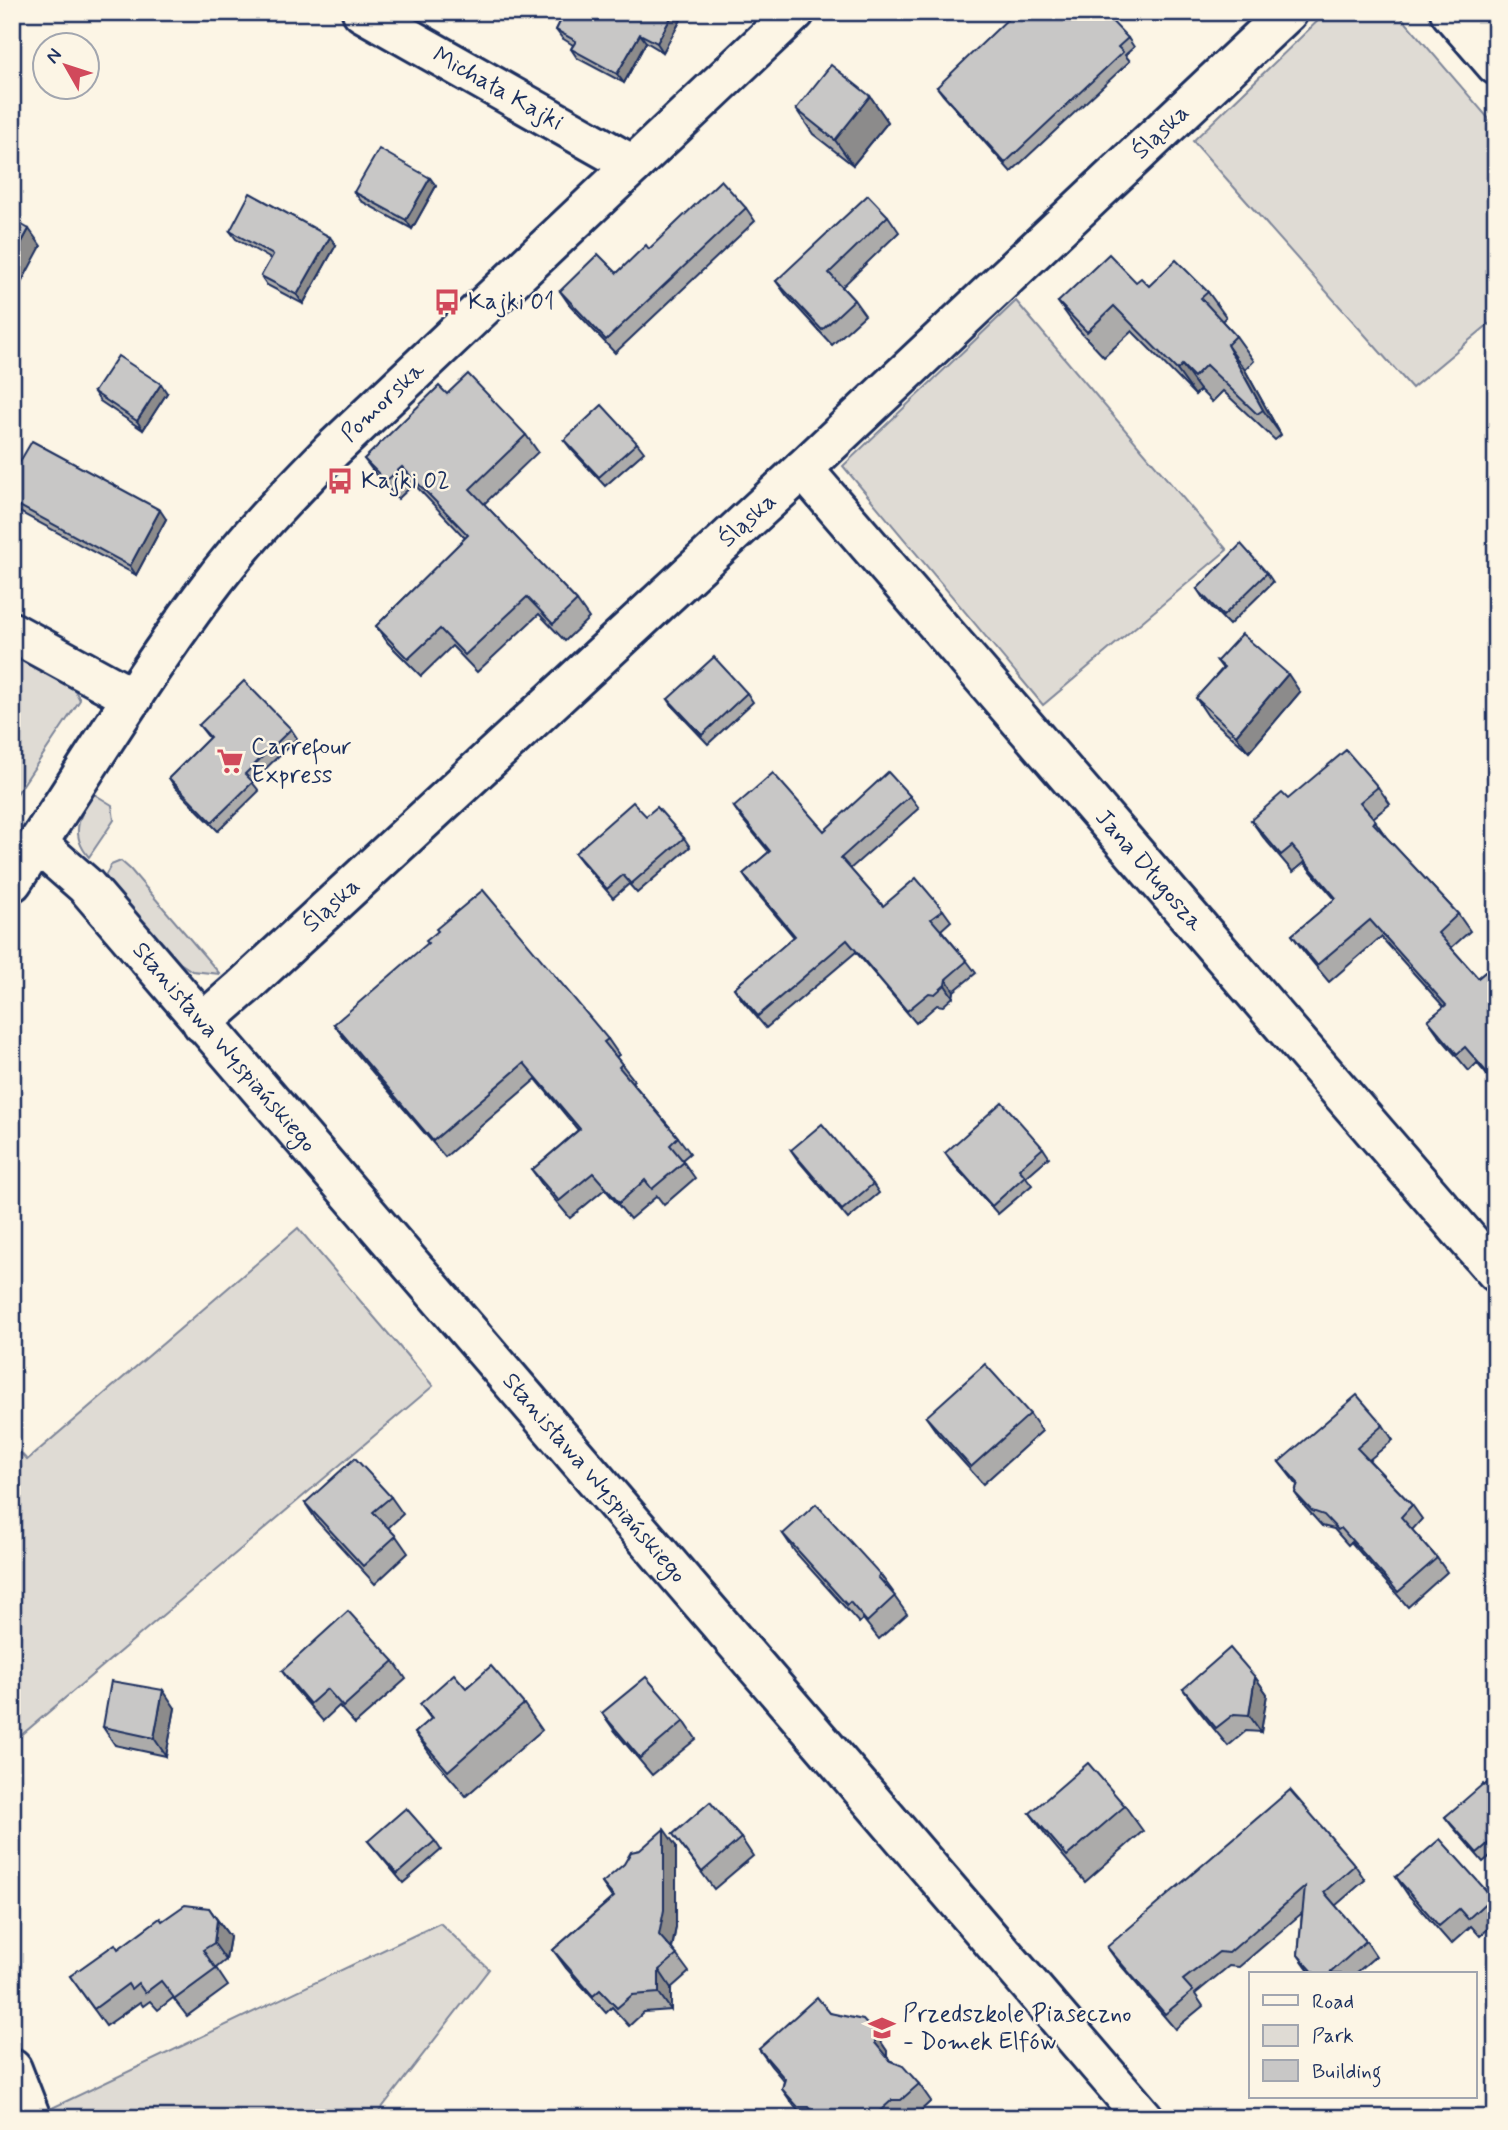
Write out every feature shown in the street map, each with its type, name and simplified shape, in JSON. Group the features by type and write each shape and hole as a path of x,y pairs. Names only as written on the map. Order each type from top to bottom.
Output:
{"street":[{"name":"Michała Kajki","path":"362,12 633,166"},
{"name":"Pomorska","path":"12,882 207,590 298,485 795,12"},
{"name":"Śląska","path":"202,1023 803,469 1288,12"},
{"path":"1450,12 1496,65"},
{"name":"Jana Długosza","path":"803,469 1496,1272"},
{"path":"12,632 133,698"},
{"name":"Stanisława Wyspiańskiego","path":"37,844 86,886 1144,2118"},
{"path":"12,2069 31,2118"}],"green space":[{"path":"1327,12 1397,12 1496,127 1496,318 1412,388 1193,141"},
{"path":"1016,301 1227,550 1043,705 843,466"},
{"path":"12,648 68,677 80,700 12,801"},
{"path":"94,794 112,805 114,820 89,857 80,841 78,826"},
{"path":"121,861 220,974 192,971 180,963 105,876 111,865"},
{"path":"298,1228 433,1386 12,1743 12,1443 27,1460"},
{"path":"440,1923 489,1969 374,2118 56,2118 52,2108"}],"building":[{"path":"565,12 674,12 657,43 640,34 617,74 571,49 576,41 556,30"},
{"path":"1015,12 1103,12 1128,38 1118,47 1123,52 1005,163 937,87"},
{"path":"831,65 870,96 835,140 796,109"},
{"path":"379,149 430,178 406,220 354,192"},
{"path":"721,180 746,208 606,340 560,291 598,254 617,273 646,245 649,249"},
{"path":"250,193 330,237 297,295 261,276 273,255 230,231"},
{"path":"868,195 888,216 829,273 854,300 822,330 776,281"},
{"path":"12,219 29,229 12,260"},
{"path":"1109,254 1136,282 1141,278 1149,286 1176,260 1208,292 1201,298 1236,336 1227,345 1263,410 1257,414 1206,365 1194,377 1182,365 1177,370 1114,306 1087,332 1058,302"},
{"path":"118,356 161,384 137,421 94,392"},
{"path":"468,374 526,435 470,489 577,601 553,624 527,597 465,655 440,629 408,659 376,626 468,535 402,467 386,481 364,459 439,386 447,394"},
{"path":"602,405 637,443 599,477 564,440"},
{"path":"32,441 160,510 130,566 12,502 12,475"},
{"path":"1241,544 1267,573 1223,616 1197,589"},
{"path":"1242,634 1288,674 1236,735 1196,698 1224,667 1217,661"},
{"path":"714,657 747,693 702,735 668,699"},
{"name":"Carrefour Express","path":"244,681 291,729 245,774 253,782 212,822 169,778 210,737 199,725"},
{"path":"1346,750 1378,787 1360,802 1376,821 1373,823 1458,914 1438,933 1478,978 1496,963 1496,1083 1465,1047 1457,1054 1428,1020 1446,1005 1370,920 1317,965 1292,935 1336,898 1292,846 1281,855 1251,820 1282,793 1288,799"},
{"path":"888,772 910,796 841,858 883,906 916,878 943,910 931,919 967,961 946,979 945,985 935,994 929,993 907,1011 847,940 758,1016 734,988 795,936 743,874 770,851 734,807 773,773 824,831"},
{"path":"633,802 646,816 657,807 684,838 631,884 623,875 607,889 575,853"},
{"path":"483,890 608,1039 604,1042 622,1064 619,1067 678,1137 670,1145 684,1162 652,1189 645,1180 619,1203 593,1173 559,1201 532,1170 580,1129 524,1063 433,1141 334,1024 428,943 426,941 438,931 436,929"},
{"path":"1002,1102 1043,1148 1019,1169 1025,1176 992,1206 945,1153"},
{"path":"822,1124 873,1184 842,1210 791,1150"},
{"path":"985,1364 1030,1414 971,1467 926,1417"},
{"path":"1357,1395 1383,1425 1357,1448 1412,1505 1401,1517 1437,1558 1398,1592 1341,1528 1338,1530 1324,1515 1312,1511 1295,1493 1298,1483 1279,1462"},
{"path":"355,1458 391,1497 373,1512 396,1536 363,1566 305,1503"},
{"path":"816,1504 880,1574 878,1577 895,1596 867,1622 850,1602 847,1605 783,1534"},
{"path":"348,1611 394,1661 343,1707 327,1689 310,1704 282,1671"},
{"path":"1230,1648 1255,1677 1249,1715 1234,1714 1216,1728 1183,1689"},
{"path":"491,1666 524,1704 448,1771 415,1733 432,1718 420,1704 454,1674 466,1688"},
{"path":"646,1677 684,1721 640,1758 602,1713"},
{"path":"111,1681 163,1690 154,1738 103,1727"},
{"path":"1088,1763 1125,1806 1067,1856 1030,1813"},
{"path":"1496,1776 1496,1837 1477,1853 1445,1817"},
{"path":"1290,1790 1355,1865 1324,1892 1366,1941 1331,1972 1313,1972 1298,1955 1305,1887 1229,1953 1219,1952 1183,1980 1193,1991 1165,2014 1107,1947"},
{"path":"710,1802 741,1838 702,1872 673,1834"},
{"path":"406,1808 435,1841 397,1874 368,1841"},
{"path":"664,1829 664,1910 659,1935 677,1955 659,1970 659,1993 632,1995 617,2008 600,1990 593,1996 553,1950 614,1897 602,1883 624,1864 631,1852 640,1850"},
{"path":"1440,1839 1492,1897 1468,1919 1459,1909 1439,1926 1396,1877"},
{"path":"185,1905 209,1908 217,1920 214,1943 203,1950 216,1969 175,1999 161,1981 145,1993 138,1983 131,1989 128,1984 94,2009 70,1976 115,1944 118,1949 160,1918 162,1921"},
{"name":"Przedszkole Piaseczno - Domek Elfów","path":"817,1997 830,2013 863,2020 875,2033 875,2043 890,2061 903,2066 919,2084 901,2100 892,2100 872,2118 818,2118 809,2107 798,2107 782,2089 785,2079 759,2049"},
{"path":"1033,2112 1038,2118 1027,2118"}],"place":[{"name":"Kajki 01","path":"447,302"},
{"name":"Kajki 02","path":"340,481"},
{"name":"Carrefour Express","path":"230,761"},
{"name":"Przedszkole Piaseczno - Domek Elfów","path":"882,2028"}]}
